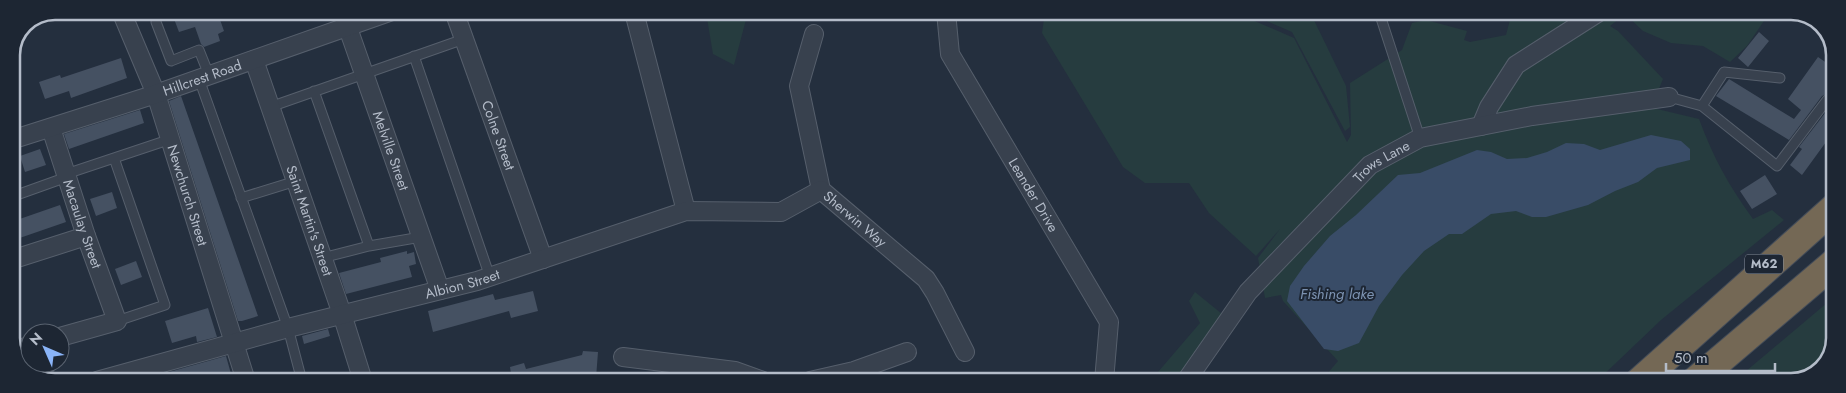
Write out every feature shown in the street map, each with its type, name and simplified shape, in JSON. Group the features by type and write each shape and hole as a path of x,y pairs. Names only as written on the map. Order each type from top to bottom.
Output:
{"highway":[{"name":"M62","path":"1695,333 1826,204"},
{"name":"M62","path":"1649,373 1826,215"},
{"path":"1705,373 1826,270"}],"street":[{"name":"Newchurch Street","path":"125,20 156,94 243,373"},
{"name":"Hillcrest Road","path":"20,137 156,94 254,60 343,20"},
{"name":"Melville Street","path":"345,20 440,290"},
{"name":"Colne Street","path":"457,20 543,259"},
{"path":"636,20 686,211"},
{"name":"Leander Drive","path":"947,20 950,54 1109,322 1105,373"},
{"path":"1481,126 1489,107 1516,65 1586,20"},
{"name":"Sherwin Way","path":"814,34 799,86 821,190 926,279 965,352"},
{"name":"Saint Martin's Street","path":"254,60 360,373"},
{"name":"Trows Lane","path":"1192,373 1248,292 1370,165 1420,138 1532,116 1668,97"},
{"name":"Macaulay Street","path":"51,128 86,236 117,320"},
{"name":"Albion Street","path":"127,373 288,328 490,277 686,211 781,212 821,190"},
{"path":"20,257 86,236"},
{"path":"70,334 117,320"},
{"path":"845,373 907,352"},
{"path":"623,357 741,373"}],"lane":[{"path":"1382,20 1420,138"},
{"path":"156,22 171,60 199,50 204,77 241,198 288,328 300,373"},
{"path":"270,106 464,39"},
{"path":"414,56 490,277"},
{"path":"1702,106 1724,72 1780,78"},
{"path":"314,91 369,246"},
{"path":"1668,97 1702,106 1777,166 1826,101"},
{"path":"20,193 171,139"},
{"path":"114,158 165,305 117,320"},
{"path":"241,198 296,181"},
{"path":"322,258 369,246 421,237"}],"green space":[{"path":"707,20 746,20 734,65 713,54"},
{"path":"1044,20 1252,20 1294,38 1347,142 1351,135 1350,83 1402,50 1412,23 1426,20 1467,31 1464,40 1470,42 1506,35 1510,20 1618,20 1610,26 1618,31 1663,79 1653,103 1653,108 1699,119 1722,171 1753,219 1772,210 1784,220 1661,320 1605,373 1328,373 1338,361 1283,301 1281,295 1265,298 1258,258 1280,229 1256,256 1209,213 1189,183 1145,183 1123,167 1042,33"},
{"path":"1264,20 1314,20 1346,86 1350,127 1345,131 1292,32"},
{"path":"1631,20 1765,20 1747,46 1730,62 1703,46 1671,43 1643,31"},
{"path":"1195,292 1227,318 1195,373 1155,373 1158,372 1200,323 1189,301"},
{"path":"1826,304 1825,345 1821,355 1814,364 1795,373 1744,373"}],"water":[{"name":"Fishing lake","path":"1651,135 1681,141 1690,149 1690,160 1657,168 1638,182 1588,205 1546,217 1532,217 1516,211 1491,214 1462,234 1449,234 1424,251 1402,275 1379,306 1359,343 1338,351 1324,349 1287,301 1290,286 1304,266 1330,236 1356,215 1398,175 1420,173 1477,150 1491,152 1507,159 1527,158 1547,152 1566,143 1584,144 1600,150"}],"building":[{"path":"174,20 220,20 224,31 218,34 220,41 204,47 201,44 195,27 179,32"},
{"path":"1759,32 1769,41 1748,67 1738,58"},
{"path":"1818,57 1826,62 1826,94 1822,96 1789,140 1716,96 1729,79 1794,119 1801,110 1788,99"},
{"path":"121,58 127,78 71,98 69,91 45,99 39,82 60,75 61,78"},
{"path":"181,96 258,316 242,321 238,321 169,101"},
{"path":"140,110 144,123 69,149 64,134"},
{"path":"1826,112 1826,142 1802,175 1790,165 1802,149 1799,147"},
{"path":"40,149 46,165 25,172 20,156"},
{"path":"1765,175 1777,194 1752,209 1740,191"},
{"path":"112,192 117,208 96,216 90,199"},
{"path":"60,205 66,222 20,238 20,219"},
{"path":"407,251 407,254 414,252 416,264 409,266 412,277 346,294 339,273 381,262 380,258"},
{"path":"136,261 142,277 121,285 115,269"},
{"path":"533,291 538,311 511,318 509,311 433,332 428,311 493,294 495,300"},
{"path":"208,308 217,337 197,342 196,336 172,343 165,321"},
{"path":"328,329 330,336 304,344 302,336"},
{"path":"583,351 598,352 596,373 511,373 510,367 524,363 526,369 582,355"},
{"path":"226,356 231,373 212,372 165,373"}]}
